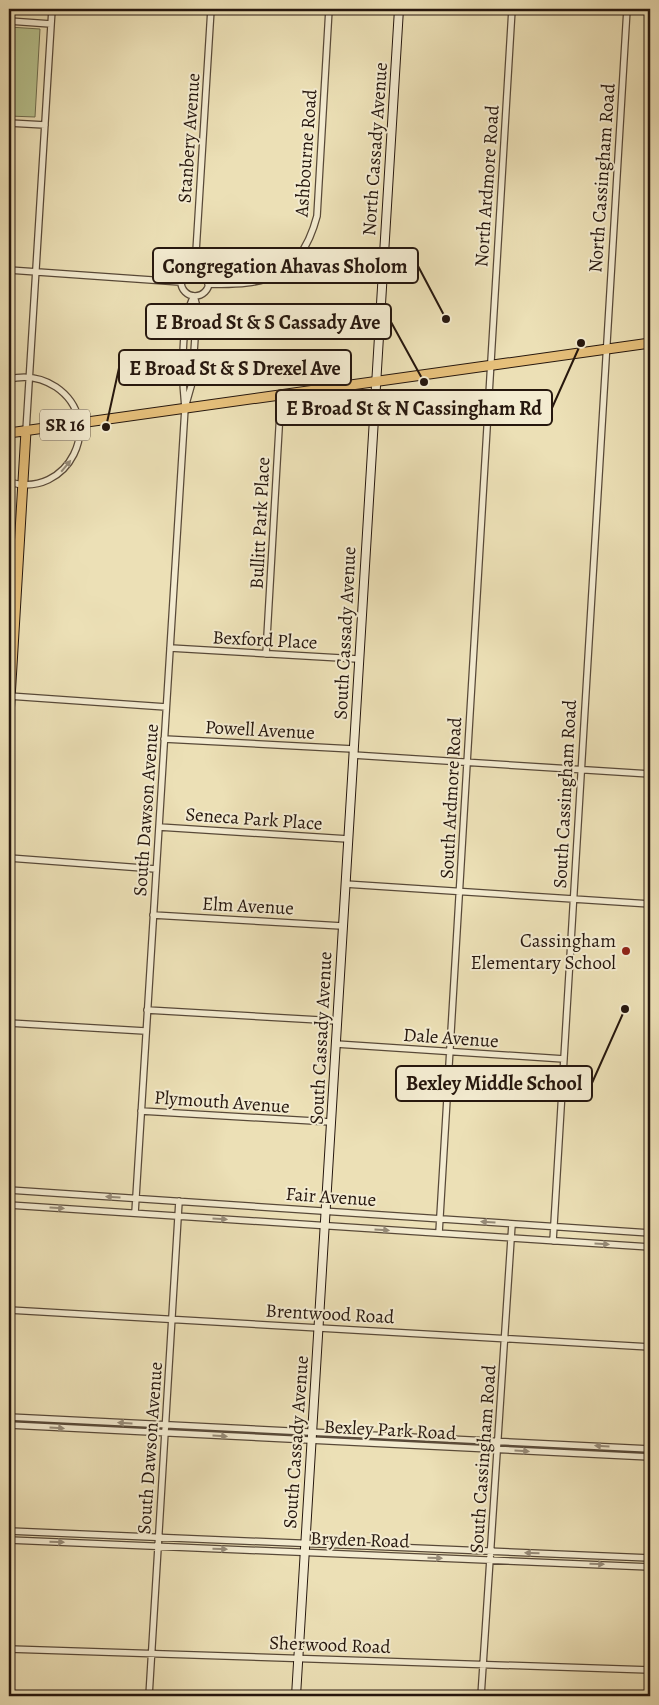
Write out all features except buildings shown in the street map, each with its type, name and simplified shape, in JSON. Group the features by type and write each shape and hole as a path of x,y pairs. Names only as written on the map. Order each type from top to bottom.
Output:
{"main road":[{"name":"SR 16","path":"26,431 650,343"},
{"path":"9,433 26,431 9,716"}],"street":[{"path":"26,431 52,9"},
{"name":"Stanbery Avenue","path":"194,268 211,9"},
{"name":"Ashbourne Road","path":"208,284 243,285 270,279 294,263 309,242 317,216 329,9"},
{"name":"North Cassady Avenue","path":"375,381 399,9"},
{"name":"North Ardmore Road","path":"490,365 512,9"},
{"name":"North Cassingham Road","path":"605,350 627,9"},
{"path":"9,21 51,24"},
{"path":"9,123 45,125"},
{"path":"194,268 207,275 208,284 204,293 194,296 183,291 180,282 183,274 194,268"},
{"path":"9,270 180,282"},
{"path":"185,408 192,383 197,307 194,296"},
{"path":"185,408 182,382 188,307 194,296"},
{"name":"South Cassingham Road","path":"553,1241 605,350"},
{"name":"South Ardmore Road","path":"439,1233 490,365"},
{"path":"9,379 29,377 49,382 62,391 73,406 79,423 78,446 74,456 61,472 44,482 23,485 9,482"},
{"name":"South Cassady Avenue","path":"296,1696 375,381"},
{"name":"Bullitt Park Place","path":"266,654 281,394"},
{"name":"South Dawson Avenue","path":"135,1213 185,408"},
{"name":"Bexford Place","path":"170,648 358,660"},
{"path":"9,696 166,707"},
{"name":"Powell Avenue","path":"164,739 650,774"},
{"name":"Seneca Park Place","path":"158,827 348,839"},
{"path":"9,858 156,869"},
{"path":"345,884 650,904"},
{"name":"Elm Avenue","path":"153,915 342,926"},
{"path":"147,1010 337,1021"},
{"path":"9,1023 146,1031"},
{"name":"Dale Avenue","path":"336,1044 564,1059"},
{"name":"Plymouth Avenue","path":"141,1111 331,1122"},
{"name":"Fair Avenue","path":"9,1190 650,1233"},
{"name":"South Dawson Avenue","path":"150,1696 179,1201"},
{"name":"Fair Avenue","path":"9,1205 650,1247"},
{"name":"South Cassingham Road","path":"481,1696 512,1224"},
{"name":"Brentwood Road","path":"9,1310 650,1347"},
{"name":"Bexley Park Road","path":"9,1417 166,1425 498,1450 650,1457"},
{"name":"Bexley Park Road","path":"9,1425 165,1433 498,1441 650,1448"},
{"name":"Bryden Road","path":"9,1531 650,1558"},
{"name":"Bryden Road","path":"9,1540 650,1566"},
{"name":"Sherwood Road","path":"9,1649 650,1670"}],"green space":[{"path":"9,27 40,29 35,117 9,116"}],"place":[{"name":"Congregation Ahavas Sholom","path":"446,319"},
{"name":"E Broad St & N Cassingham Rd","path":"581,343"},
{"name":"E Broad St & S Cassady Ave","path":"424,382"},
{"name":"E Broad St & S Drexel Ave","path":"106,427"},
{"name":"Cassingham Elementary School","path":"626,951"},
{"name":"Bexley Middle School","path":"625,1009"}]}
